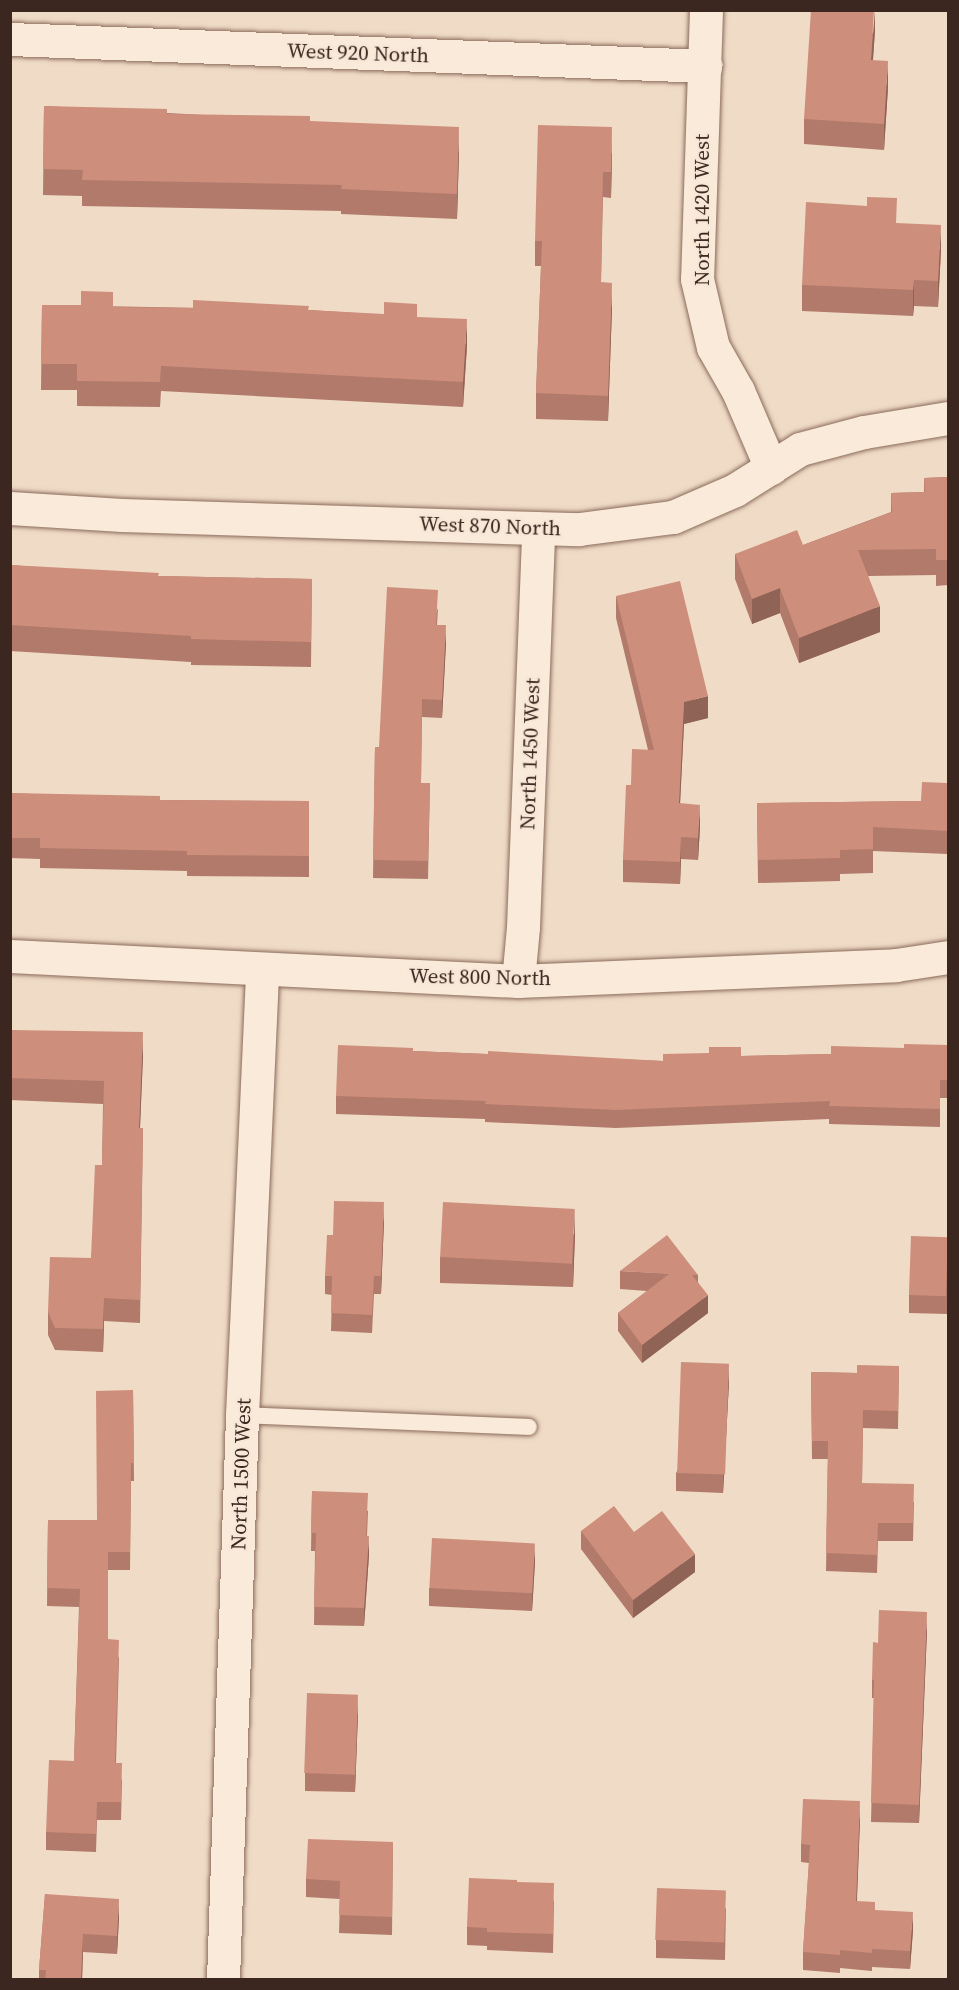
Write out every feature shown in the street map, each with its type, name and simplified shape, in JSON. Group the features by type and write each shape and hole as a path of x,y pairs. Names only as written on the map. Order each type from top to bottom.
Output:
{"street":[{"name":"North 1420 West","path":"706,10 697,279 713,347 738,391 771,468"},
{"name":"West 920 North","path":"10,39 705,66"},
{"name":"West 870 North","path":"10,508 122,514 579,529 673,517 735,490 800,449 864,432 948,418"},
{"name":"North 1450 West","path":"518,981 523,927 538,528"},
{"name":"West 800 North","path":"10,956 518,981 896,965 948,957"},
{"name":"North 1500 West","path":"223,1980 242,1414 262,969"}],"lane":[{"path":"242,1414 529,1427"}],"building":[{"path":"811,10 874,10 871,60 888,61 884,124 804,119"},
{"path":"44,106 167,109 167,114 310,116 310,121 459,127 457,194 341,189 342,185 82,180 83,170 43,169"},
{"path":"538,125 612,127 611,172 603,172 601,282 612,283 608,396 536,393 542,241 535,241"},
{"path":"867,197 897,198 896,223 941,225 938,281 914,280 913,290 802,285 806,202 867,206"},
{"path":"81,291 113,292 113,307 193,308 193,300 309,306 308,310 384,314 384,302 417,304 417,317 467,319 463,382 161,366 160,382 77,381 77,364 41,364 42,305 81,305"},
{"path":"948,477 948,560 936,560 936,549 858,550 880,606 799,638 780,588 752,599 735,554 797,530 803,545 892,512 891,493 925,492 924,478"},
{"path":"10,565 159,573 158,576 312,579 311,642 191,639 191,636 10,625"},
{"path":"680,581 708,696 684,702 679,803 700,805 698,838 681,837 680,862 623,860 626,785 631,785 632,749 654,750 616,596"},
{"path":"387,587 438,590 436,625 446,625 442,700 422,699 421,783 430,783 428,861 373,860 375,747 379,747"},
{"path":"948,758 948,831 873,827 873,849 840,850 840,858 758,860 757,803 921,801 922,782 947,783"},
{"path":"10,793 160,796 160,800 309,801 309,856 187,855 187,851 40,848 40,838 10,838"},
{"path":"10,1030 143,1032 139,1128 143,1128 140,1300 104,1298 103,1329 55,1328 48,1312 50,1257 91,1258 95,1165 102,1165 104,1081 10,1078"},
{"path":"904,1044 948,1045 948,1080 940,1080 940,1109 829,1106 830,1101 616,1110 485,1104 486,1101 336,1096 338,1045 413,1048 413,1051 488,1054 488,1051 663,1061 663,1054 709,1053 709,1047 741,1047 741,1056 831,1054 831,1046 904,1048"},
{"path":"334,1201 384,1202 381,1276 374,1276 372,1315 331,1313 332,1276 325,1276 327,1235 333,1235"},
{"path":"443,1202 575,1209 572,1264 440,1257"},
{"path":"667,1235 698,1275 692,1275 708,1295 642,1345 618,1313 669,1274 620,1271"},
{"path":"911,1236 948,1237 946,1296 909,1295"},
{"path":"681,1362 729,1364 725,1475 677,1473"},
{"path":"857,1365 899,1366 898,1411 863,1410 862,1483 914,1484 913,1523 878,1523 877,1555 826,1553 828,1441 812,1441 811,1372 857,1373"},
{"path":"133,1390 134,1463 131,1463 130,1552 108,1552 108,1639 119,1640 115,1763 122,1763 121,1802 97,1802 96,1834 46,1832 49,1760 74,1761 80,1589 47,1588 48,1520 97,1520 96,1391"},
{"path":"312,1491 368,1493 366,1536 369,1536 364,1608 314,1607 316,1533 311,1533"},
{"path":"614,1506 634,1532 662,1511 695,1554 633,1600 581,1531"},
{"path":"432,1538 535,1543 532,1593 429,1588"},
{"path":"879,1610 927,1612 919,1805 871,1803 873,1642 878,1643"},
{"path":"307,1693 358,1695 355,1775 304,1773"},
{"path":"803,1799 860,1801 856,1901 875,1902 875,1910 913,1912 910,1951 872,1949 872,1953 840,1950 840,1955 803,1952 810,1845 801,1844"},
{"path":"308,1839 393,1842 392,1917 339,1915 340,1881 306,1879"},
{"path":"469,1878 554,1883 553,1934 487,1932 487,1928 467,1927"},
{"path":"657,1888 726,1890 724,1942 655,1940"},
{"path":"45,1894 119,1899 117,1936 83,1934 81,1980 45,1980 46,1970 39,1970"}]}
